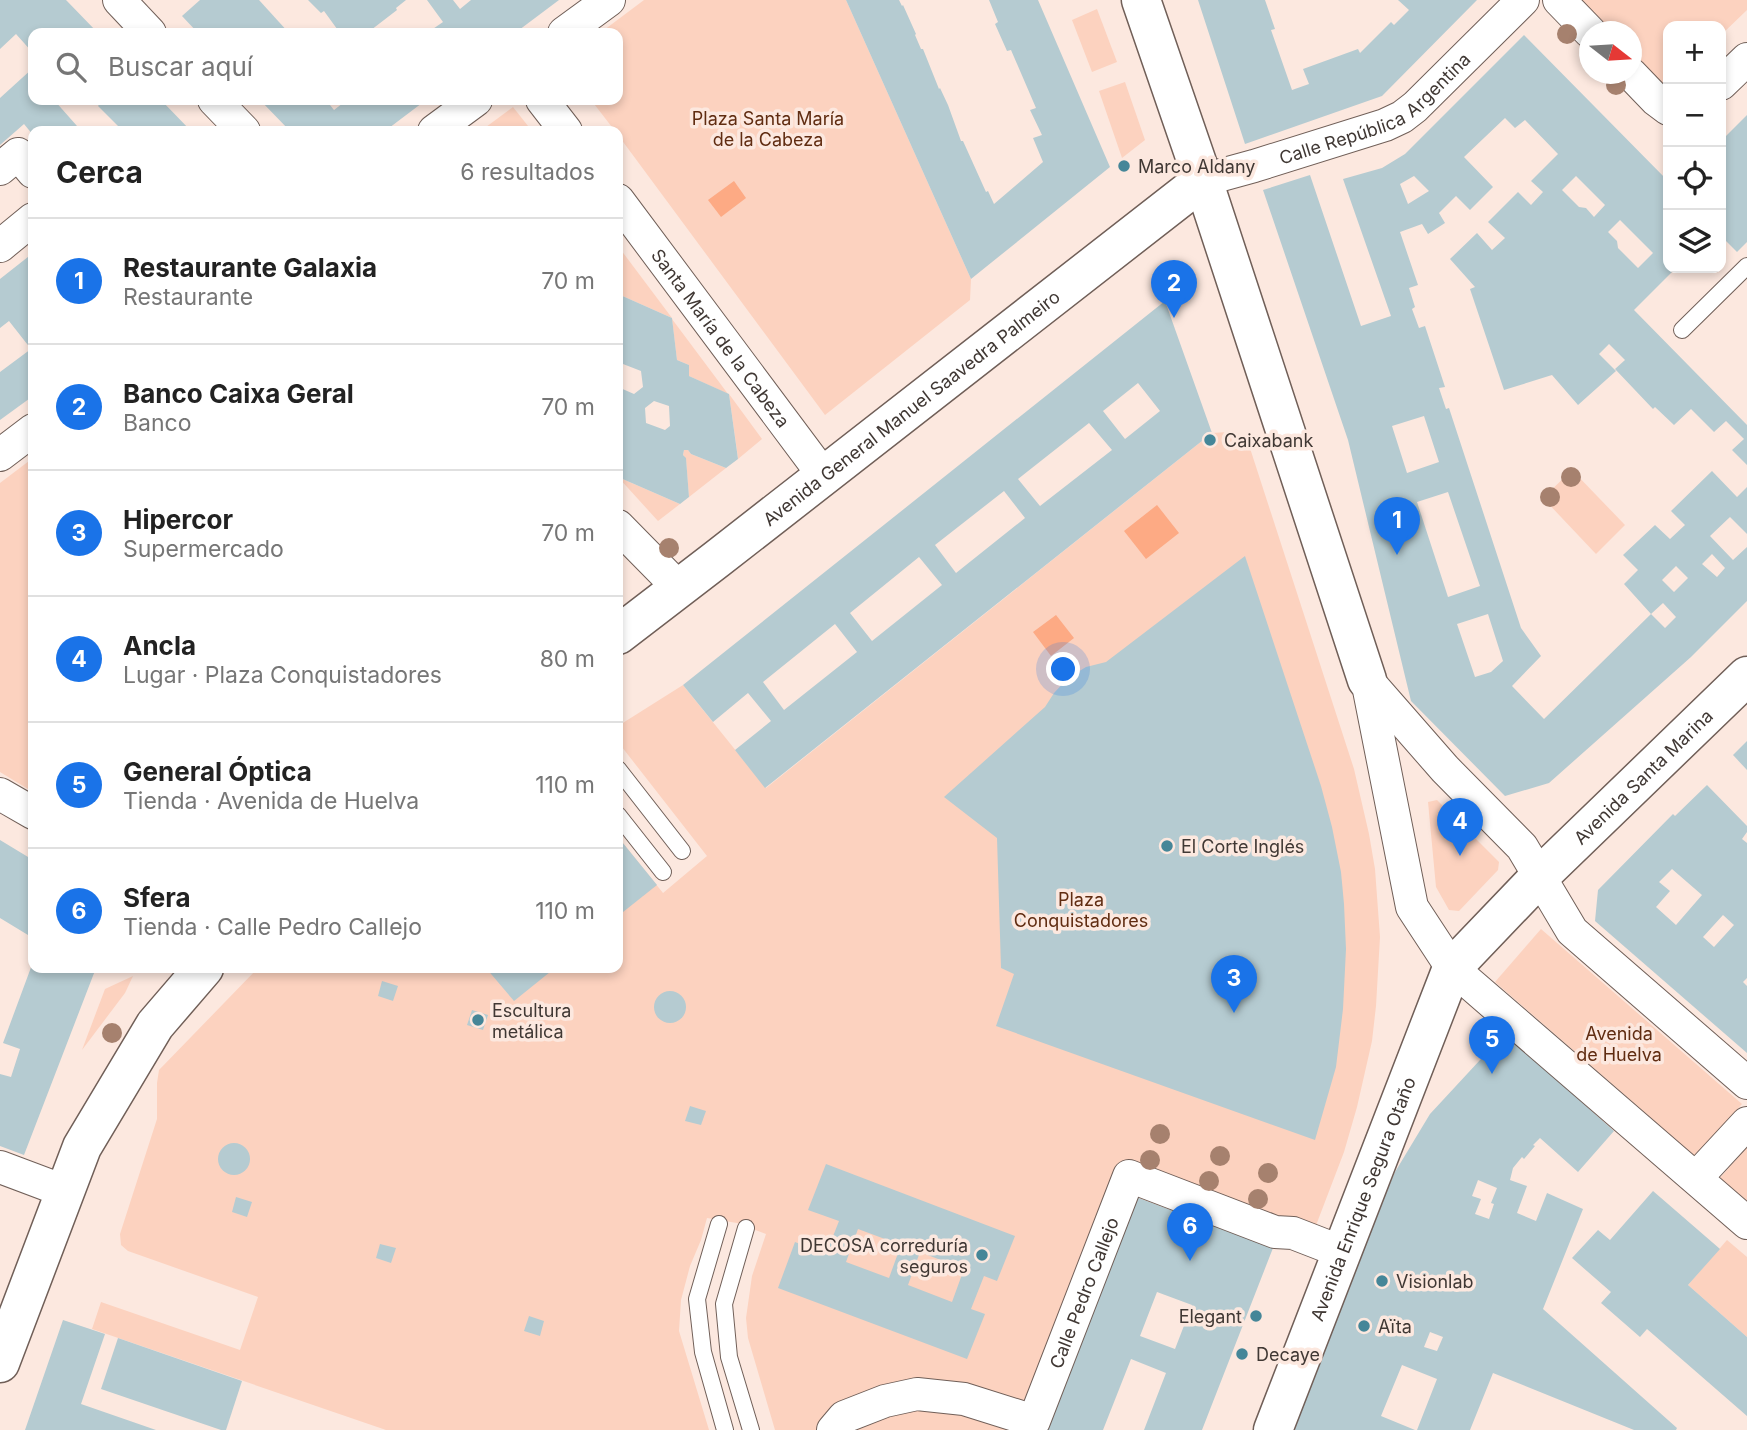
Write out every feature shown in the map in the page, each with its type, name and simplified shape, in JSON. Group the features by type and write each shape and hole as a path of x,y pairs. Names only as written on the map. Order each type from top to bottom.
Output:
{"street":[{"path":"119,0 145,28"},
{"path":"571,28 609,0"},
{"path":"1141,0 1367,680 1412,907 1452,968 1747,1223"},
{"name":"Calle República Argentina","path":"1203,180 1385,125 1402,117 1523,0"},
{"path":"1559,0 1579,21"},
{"path":"1726,79 1747,59"},
{"path":"1641,84 1663,105"},
{"path":"219,105 239,126"},
{"path":"441,126 469,105"},
{"path":"546,105 562,126"},
{"path":"0,169 18,154 28,166"},
{"name":"Avenida General Manuel Saavedra Palmeiro","path":"623,631 1203,180"},
{"name":"Santa María de la Cabeza","path":"623,207 824,475"},
{"path":"0,246 28,223"},
{"path":"0,456 28,434"},
{"path":"623,531 679,588"},
{"name":"Avenida Santa Marina","path":"1540,876 1747,676"},
{"path":"1367,680 1445,769 1522,847 1572,930 1747,1083"},
{"path":"0,794 28,810"},
{"path":"1452,968 1540,876"},
{"name":"Avenida Enrique Segura Otaño","path":"1273,1430 1452,968"},
{"path":"0,1363 82,1147 155,1025 200,973"},
{"path":"1696,1178 1747,1123"},
{"path":"0,1167 64,1191"},
{"name":"Calle Pedro Callejo","path":"833,1430 844,1417 885,1401 918,1394 964,1399 1034,1421 1129,1176 1275,1233 1293,1233 1342,1252"}],"lane":[{"path":"1682,330 1747,266"},
{"path":"623,775 682,851"},
{"path":"623,821 663,872"},
{"path":"719,1224 697,1299 703,1352 725,1430"},
{"path":"746,1228 724,1304 730,1357 751,1430"}],"green space":[{"name":"Plaza Santa María de la Cabeza","path":"644,0 846,0 971,279 970,300 825,415 623,142 623,126 611,126 595,105 623,105 623,28 607,28"},
{"path":"1579,0 1747,0 1747,10 1726,30 1726,21 1663,21 1663,84 1642,62 1642,21 1601,21"},
{"path":"1097,9 1117,62 1092,72 1072,20"},
{"path":"1125,82 1145,140 1122,158 1099,91"},
{"path":"513,107 528,126 487,126"},
{"path":"623,253 672,318 623,296"},
{"path":"672,319 728,394 689,376 689,365 677,360"},
{"path":"729,394 762,439 738,459 738,458"},
{"name":"Plaza Conquistadores","path":"1212,433 1240,434 1248,442 1354,769 1375,869 1380,937 1372,1041 1344,1152 1315,1228 1296,1244 1273,1248 1136,1197 1046,1430 775,1430 748,1338 746,1318 752,1276 766,1234 737,1223 707,1218 681,1300 679,1331 709,1430 386,1430 92,1329 101,1302 240,1350 258,1297 128,1251 121,1245 120,1234 157,1119 159,1070 253,973 623,973 623,843 663,893 707,856 623,748 623,723 683,685 766,788"},
{"path":"684,450 726,468 689,497 686,459 683,455"},
{"path":"28,462 28,789 0,772 0,483"},
{"path":"1572,470 1625,525 1596,554 1543,498"},
{"path":"623,479 680,504 658,521 623,482"},
{"path":"1437,800 1499,862 1498,870 1459,911 1449,910 1436,887 1428,802"},
{"name":"Avenida de Huelva","path":"1541,929 1742,1104 1696,1157 1495,982"},
{"path":"133,976 125,993 82,1050 105,989"},
{"path":"1747,1147 1747,1201 1720,1178"},
{"path":"1727,1240 1747,1257 1747,1337 1688,1285"}],"shaded area":[{"path":"734,181 746,198 721,217 708,200"},
{"path":"1157,505 1179,533 1146,559 1124,531"},
{"path":"1056,615 1074,638 1051,656 1033,632"}],"building":[{"path":"0,0 66,0 93,28 28,28 28,47 16,34 0,49"},
{"path":"200,0 259,0 284,28 193,28 182,16"},
{"path":"308,0 406,0 374,28 336,28 324,11 321,13"},
{"path":"427,0 453,0 460,9 471,0 559,0 522,28 434,28 443,22"},
{"path":"846,0 899,0 903,5 948,105 961,141 994,204 1043,162 1033,138 1042,135 1030,110 1036,108 1011,50 1007,51 995,24 998,22 989,0 1038,0 1110,167 971,279"},
{"path":"1198,0 1265,0 1275,29 1271,30 1292,90 1309,84 1303,69 1358,49 1360,53 1391,22 1394,25 1409,10 1398,0 1477,0 1382,96 1245,144"},
{"path":"1524,35 1663,176 1663,273 1671,273 1634,310 1747,425 1747,465 1732,450 1744,439 1726,421 1714,432 1691,409 1674,425 1655,407 1653,409 1615,369 1625,360 1609,344 1599,354 1616,371 1578,405 1552,375 1504,390 1470,289 1475,287 1450,259 1477,233 1492,250 1505,238 1488,222 1518,192 1531,205 1543,192 1531,181 1558,154 1525,120 1515,128 1505,118 1464,157 1493,187 1470,210 1456,196 1439,213 1445,223 1428,234 1422,224 1400,232 1418,285 1409,288 1415,307 1412,309 1419,328 1425,326 1445,387 1439,388 1446,409 1449,408 1521,628 1541,656 1512,686 1544,719 1651,614 1624,584 1638,570 1623,555 1655,525 1670,539 1685,525 1671,511 1712,471 1737,497 1747,487 1747,534 1730,517 1710,536 1733,560 1747,547 1747,601 1691,657 1549,783 1505,796 1411,701 1348,440 1263,190 1310,175 1361,326 1391,316 1343,179 1382,168 1405,154","holes":["1414,176 1429,191 1408,204 1400,184","1576,176 1605,205 1594,217 1562,190","1620,220 1653,253 1638,268 1618,248 1617,241 1608,232","1424,416 1439,462 1407,473 1392,426","1448,492 1480,586 1448,597 1417,502","1712,554 1725,568 1717,577 1702,564","1676,566 1688,578 1674,592 1662,580","1663,603 1676,617 1665,628 1651,614","1488,614 1503,661 1491,672 1475,677 1457,624"]},
{"path":"28,73 28,105 58,105 77,126 28,126 28,129 24,124 0,145 0,98"},
{"path":"166,105 186,126 118,126 98,106"},
{"path":"265,105 330,105 334,110 340,105 419,105 392,126 285,126"},
{"path":"1747,115 1747,242 1737,252 1726,241 1726,136"},
{"path":"28,257 28,345 9,321 0,328 0,279"},
{"path":"623,296 672,318 677,360 689,365 689,376 729,394 738,459 726,468 684,450 689,497 680,504 623,479 623,389 634,394 643,387 641,371 623,364","holes":["654,401 669,406 670,426 665,430 646,423 645,408"]},
{"path":"1165,301 1212,433 765,788 735,750 771,721 748,693 713,722 683,685","holes":["1138,383 1160,411 1125,439 1103,411","1089,423 1112,450 1040,506 1018,479","1004,491 1025,518 956,573 935,545","919,557 942,585 872,641 850,613","835,624 857,652 784,710 763,682"]},
{"path":"28,351 28,400 0,420 0,372"},
{"name":"El Corte Inglés","path":"1245,556 1321,786 1341,872 1346,949 1343,1009 1336,1067 1315,1140 996,1026 1014,974 1001,968 997,838 944,797 1045,707 1068,678 1086,667 1106,662"},
{"path":"1747,741 1747,770 1733,755"},
{"path":"1707,785 1747,826 1747,832 1742,839 1747,843 1747,978 1743,982 1747,986 1747,1053 1595,921 1598,890 1673,814 1675,816","holes":["1672,869 1702,895 1676,925 1656,907 1670,891 1659,882","1723,915 1734,925 1714,947 1703,937"]},
{"path":"0,840 28,857 28,935 0,918"},
{"path":"623,843 657,885 623,912"},
{"path":"29,973 94,973 24,1155 0,1146 0,1074 11,1077 20,1049 3,1043"},
{"path":"490,973 549,973 514,1001"},
{"path":"382,981 398,986 393,1001 378,996"},
{"path":"670,991 682,995 686,1007 682,1019 670,1023 658,1019 654,1007 658,995"},
{"name":"Escultura metálica","path":"472,1010 488,1015 483,1030 467,1025"},
{"path":"1505,1033 1614,1131 1578,1172 1540,1138 1524,1159 1522,1157 1513,1168 1510,1180 1527,1186 1517,1213 1536,1221 1547,1193 1583,1209 1543,1309 1677,1428 1676,1430 1634,1430 1493,1373 1470,1430 1417,1430 1437,1379 1402,1365 1381,1416 1415,1430 1286,1430 1334,1310 1395,1172 1430,1114","holes":["1478,1180 1497,1188 1489,1219 1475,1214 1481,1199 1472,1196","1430,1332 1443,1337 1437,1351 1424,1347"]},
{"path":"690,1106 706,1111 701,1125 685,1121"},
{"path":"234,1143 245,1148 250,1159 245,1170 234,1175 223,1170 218,1159 223,1148"},
{"path":"826,1164 1015,1236 997,1281 984,1276 971,1309 985,1314 967,1359 778,1288 795,1242 826,1254 839,1221 808,1210","holes":["858,1229 901,1245 889,1278 846,1262","920,1252 964,1269 952,1302 908,1285"]},
{"path":"1653,1191 1720,1249 1688,1285 1747,1337 1747,1416 1647,1329 1640,1337 1601,1303 1611,1292 1572,1258 1598,1230 1610,1240"},
{"path":"236,1197 252,1202 247,1217 232,1212"},
{"path":"1136,1197 1273,1248 1202,1430 1144,1430 1166,1373 1131,1359 1103,1430 1046,1430","holes":["1157,1292 1192,1305 1175,1349 1140,1336"]},
{"path":"380,1244 396,1248 391,1263 376,1258"},
{"path":"529,1316 544,1321 540,1336 524,1331"},
{"path":"63,1320 105,1334 81,1404 156,1430 25,1430"},
{"path":"118,1338 242,1381 226,1430 101,1389"}],"place":[{"name":"Marco Aldany","path":"1124,166"},
{"name":"Banco Caixa Geral","path":"1174,318"},
{"name":"Caixabank","path":"1210,440"},
{"name":"Restaurante Galaxia","path":"1397,555"},
{"name":"El Corte Inglés","path":"1167,846"},
{"name":"Ancla","path":"1460,856"},
{"name":"Hipercor","path":"1234,1013"},
{"name":"Escultura metálica","path":"478,1020"},
{"name":"General Óptica","path":"1492,1074"},
{"name":"DECOSA correduría seguros","path":"982,1255"},
{"name":"Sfera","path":"1190,1261"},
{"name":"Visionlab","path":"1382,1281"},
{"name":"Elegant","path":"1256,1316"},
{"name":"Aïta","path":"1364,1326"},
{"name":"Decaye","path":"1242,1354"}]}
